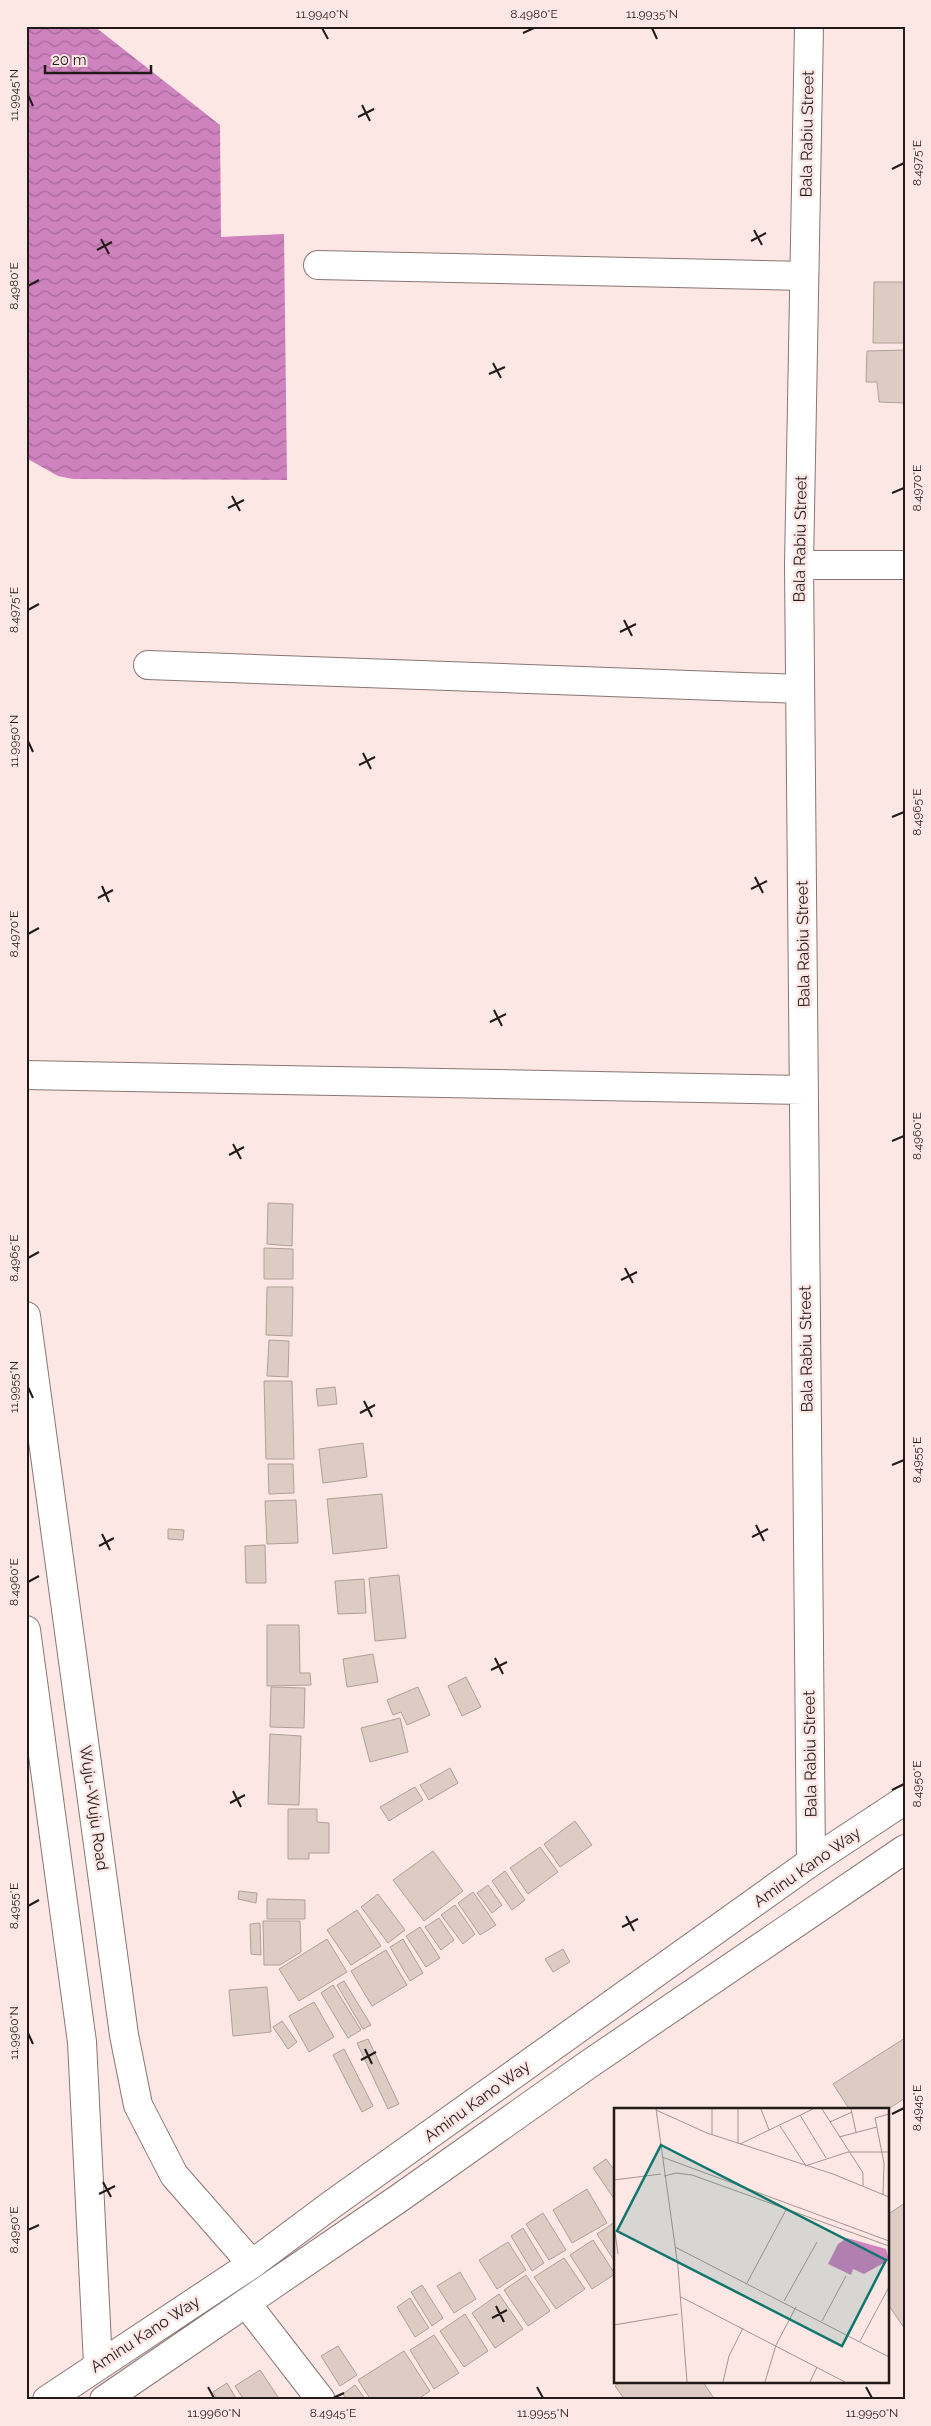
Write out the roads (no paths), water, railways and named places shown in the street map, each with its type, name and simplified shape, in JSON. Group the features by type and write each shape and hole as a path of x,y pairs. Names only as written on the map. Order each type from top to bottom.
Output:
{"street":[{"name":"Bala Rabiu Street","path":"809,26 799,565 811,1862"},
{"path":"318,265 804,276"},
{"path":"799,565 905,565"},
{"path":"148,665 800,689"},
{"path":"26,1075 804,1090"},
{"name":"Wuju-Wuju Road","path":"26,1316 124,2035 138,2105 174,2175 252,2264"},
{"path":"26,1630 82,2042 98,2364"},
{"name":"Aminu Kano Way","path":"47,2400 98,2364 252,2264 331,2205 811,1862 905,1800"},
{"name":"Aminu Kano Way","path":"104,2400 905,1848"},
{"path":"246,2303 321,2400"}],"water":[{"path":"26,26 94,26 220,125 221,237 284,234 287,480 73,479 58,476 26,458"}]}
